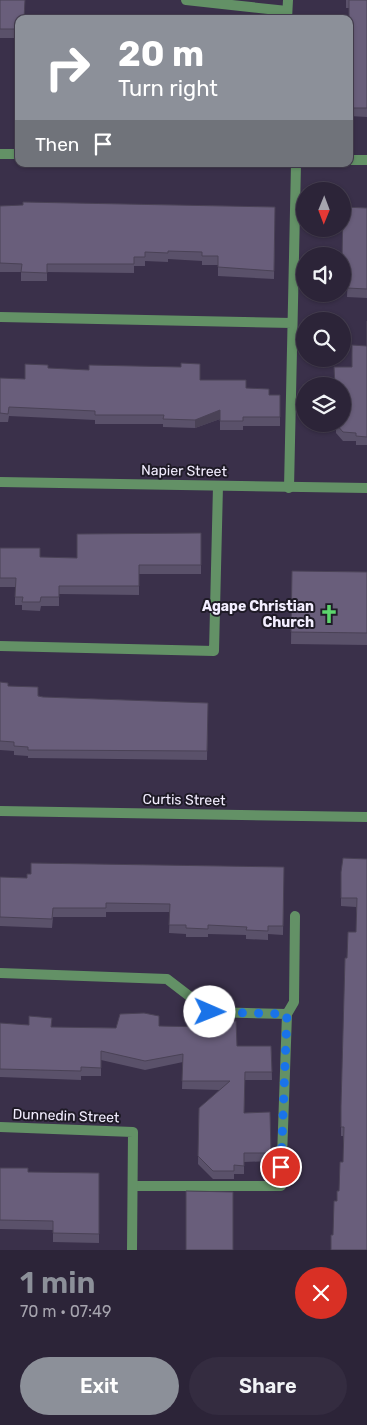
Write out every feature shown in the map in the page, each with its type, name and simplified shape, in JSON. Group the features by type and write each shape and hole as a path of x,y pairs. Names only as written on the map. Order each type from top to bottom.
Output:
{"street":[{"path":"186,0 287,15 288,0"},
{"path":"0,154 15,154"},
{"path":"353,160 367,160"},
{"path":"289,488 296,167"},
{"path":"0,317 292,323"},
{"name":"Napier Street","path":"0,482 367,488"},
{"path":"0,646 214,651 218,486"},
{"name":"Curtis Street","path":"0,811 367,817"},
{"path":"133,1186 280,1186 287,1014 294,1002 295,916"},
{"path":"0,973 167,979 210,1012 287,1014"},
{"name":"Dunnedin Street","path":"0,1127 133,1132 132,1250"}],"building":[{"path":"0,0 25,0 24,15 15,15 15,29 0,29"},
{"path":"349,0 367,0 367,108 353,108 353,15 349,15"},
{"path":"23,202 275,207 274,271 218,267 218,256 202,256 202,252 168,251 168,253 145,252 145,257 134,257 134,264 47,264 47,273 21,272 22,264 0,263 0,206 23,205"},
{"path":"351,207 367,208 367,289 351,288 351,247 342,247 342,238 351,238"},
{"path":"352,345 367,346 367,437 356,436 356,433 343,432 351,432 351,377 335,377 334,367 352,367"},
{"path":"181,363 200,364 200,380 246,380 246,388 269,389 269,395 280,395 280,417 243,417 243,421 220,421 220,410 195,420 163,419 164,415 95,415 95,411 9,407 8,414 0,413 0,378 25,379 25,364 48,365 48,368 89,370 89,365 181,367"},
{"path":"201,533 201,565 139,565 139,586 59,586 59,597 41,597 40,602 22,602 23,597 15,597 16,578 0,578 0,548 40,548 40,557 77,558 77,534"},
{"name":"Agape Christian Church","path":"292,571 367,572 367,633 291,632"},
{"path":"0,682 8,683 8,686 38,687 38,696 43,697 208,703 207,751 28,750 28,747 14,746 14,742 0,741"},
{"path":"343,858 367,859 367,1250 331,1250 334,1201 337,1201 337,1191 339,1191 340,1162 343,1162 344,1127 341,1127 341,1106 345,958 347,958 348,932 356,932 357,898 341,898"},
{"path":"31,863 284,867 283,926 268,926 268,931 246,930 247,927 208,925 208,929 186,928 186,925 169,925 170,904 106,903 106,908 53,908 52,919 0,917 0,877 27,878 27,874 31,874"},
{"path":"144,1013 159,1016 159,1026 207,1027 207,1021 236,1021 237,1046 271,1046 272,1072 245,1072 244,1113 270,1112 271,1153 244,1153 244,1166 234,1165 234,1171 213,1171 198,1156 199,1108 230,1081 182,1081 183,1054 145,1061 101,1051 101,1068 81,1067 81,1071 0,1069 0,1023 29,1025 29,1016 52,1018 51,1027 116,1028 120,1014"},
{"path":"0,1168 28,1168 28,1172 99,1173 99,1234 53,1233 53,1221 0,1220"},
{"path":"186,1191 233,1192 233,1250 186,1250"}],"place":[{"name":"Agape Christian Church","path":"329,614"}],"route":[{"path":"210,1012 287,1014 281,1167"}]}
